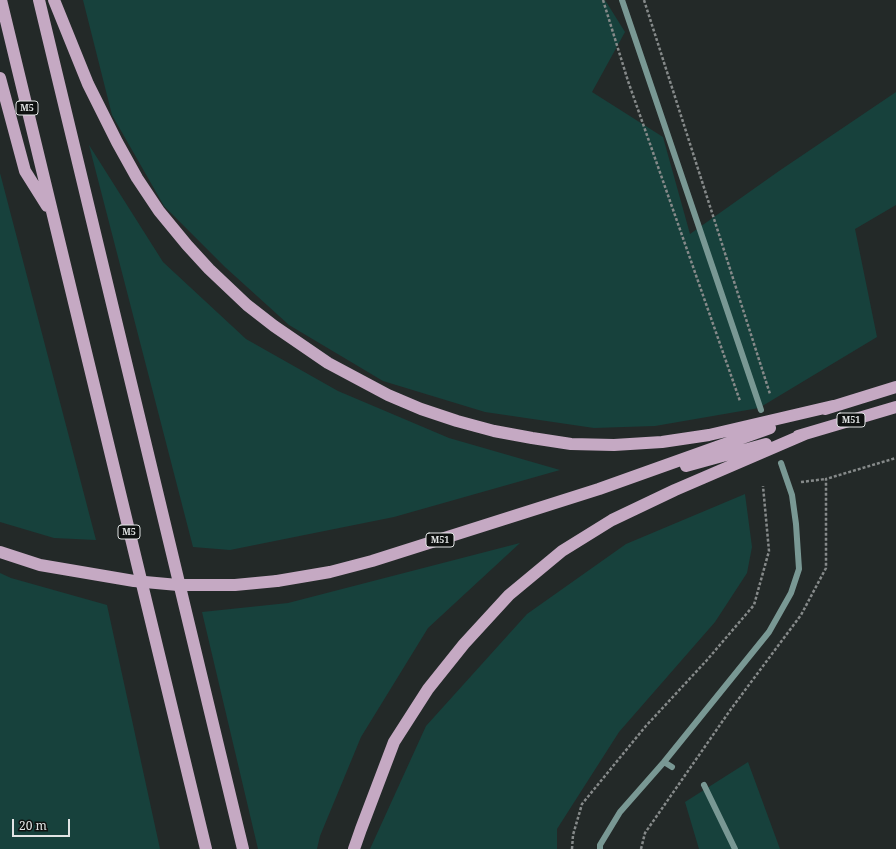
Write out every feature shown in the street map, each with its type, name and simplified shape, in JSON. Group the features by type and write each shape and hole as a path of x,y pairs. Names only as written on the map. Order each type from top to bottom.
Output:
{"highway":[{"name":"M5","path":"1,0 206,849"},
{"path":"39,0 244,849"},
{"path":"54,0 88,84 137,178 159,211 187,245 209,269 247,305 274,326 328,363 388,395 421,409 494,431 571,444 614,445 662,442 709,435 833,406"},
{"path":"0,78 25,172 53,216"},
{"name":"M51","path":"0,552 40,565 134,581 178,585 236,585 277,581 330,572 372,562 599,489 833,406 896,387"},
{"name":"M51","path":"599,489 805,434 896,407"},
{"path":"354,849 360,829 394,742 428,689 464,644 509,595 562,551 612,520 675,490 805,434"}],"path":[{"path":"603,0 628,81 740,401"},
{"path":"644,0 770,394"},
{"path":"801,482 826,478 896,458"},
{"path":"641,849 645,833 731,709 801,615 826,568 826,478"},
{"path":"572,849 573,834 582,804 645,727 754,605 769,551 763,486"}],"green space":[{"path":"83,0 605,0 625,32 592,92 663,137 690,234 779,171 896,92 896,205 855,229 877,337 759,408 655,426 594,428 485,412 383,381 289,325 225,267 164,206 112,115"},
{"path":"89,145 163,262 246,339 338,391 449,438 560,470 394,517 230,550 193,547"},
{"path":"0,173 96,540 54,538 0,522"},
{"path":"745,494 752,547 747,573 715,622 619,732 557,829 557,849 370,849 426,726 527,614 626,544"},
{"path":"520,543 428,628 361,737 320,836 317,849 258,849 202,612 288,603"},
{"path":"0,573 11,578 107,605 160,849 0,849"},
{"path":"748,762 780,849 699,849 685,802"}],"waterway":[{"path":"622,0 761,410"},
{"path":"600,849 600,845 620,812 664,762 769,632 791,593 799,569 796,524 792,495 781,463"},
{"path":"664,762 672,767"},
{"path":"704,785 735,849"}]}
